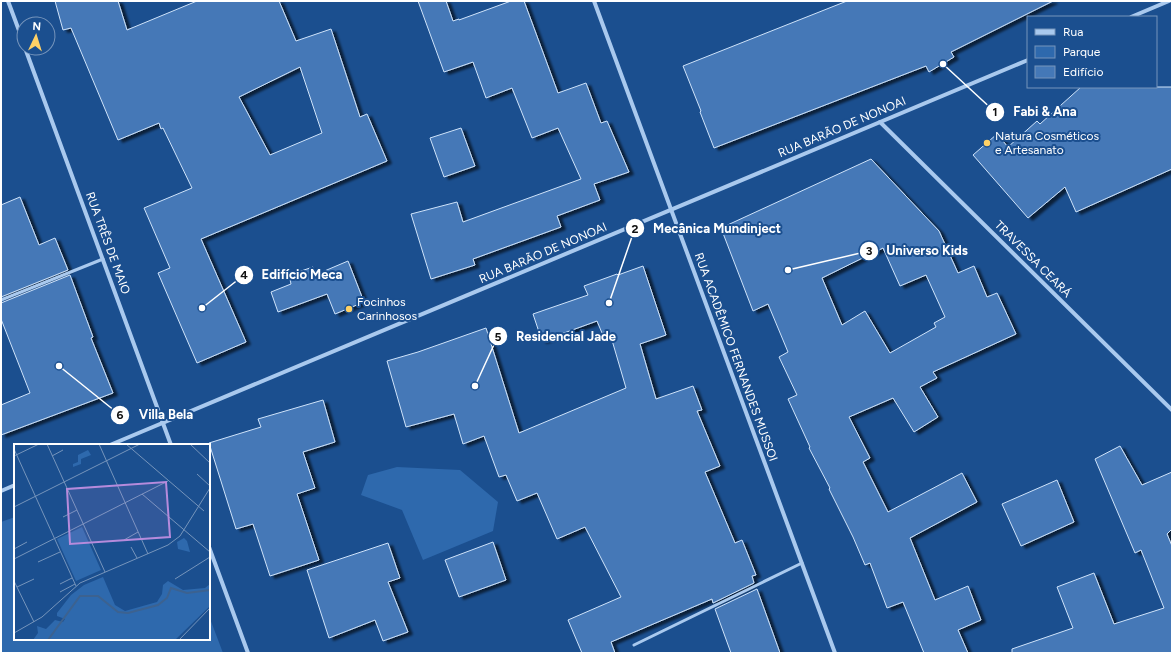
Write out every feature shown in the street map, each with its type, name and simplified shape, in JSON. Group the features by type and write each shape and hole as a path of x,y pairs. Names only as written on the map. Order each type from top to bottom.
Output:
{"street":[{"path":"8,1 16,22"},
{"name":"RUA ACADÊMICO FERNANDES MUSSOI","path":"594,1 835,653"},
{"path":"1133,16 1169,1"},
{"name":"RUA TRÊS DE MAIO","path":"28,56 172,444"},
{"name":"RUA BARÃO DE NONOAI","path":"112,444 1027,60"},
{"name":"TRAVESSA CEARÁ","path":"880,122 1172,410"},
{"path":"1,491 14,485"},
{"path":"210,550 248,653"}],"lane":[{"path":"1,300 103,259"},
{"path":"634,645 802,563"}],"green space":[{"path":"397,467 460,470 498,502 493,531 423,560 402,510 361,495 368,475"},
{"path":"14,517 14,640 210,640 210,619 223,653 1,653 1,522"}],"building":[{"path":"55,1 118,1 127,30 197,1 279,1 296,41 331,29 360,117 367,114 387,161 201,239 246,342 197,363 158,273 170,268 144,208 192,188 163,128 161,129 159,123 118,140 71,28 63,30","holes":["300,67 322,133 270,155 239,97"]},
{"path":"418,1 446,1 453,21 511,1 524,1 558,93 586,83 601,123 607,121 629,172 594,184 600,200 557,216 561,227 473,259 475,265 431,279 411,214 457,202 463,222 581,179 558,128 532,138 512,88 486,98 473,62 444,72"},
{"path":"847,1 1053,1 951,52 954,57 929,72 926,66 714,148 683,66"},
{"path":"1172,87 1172,169 1076,212 1065,187 1028,218 973,155 997,134 1008,147 1037,121 1040,124 1080,88"},
{"path":"461,128 475,166 444,177 430,138"},
{"path":"871,159 939,231 958,273 974,266 987,297 997,293 1016,334 933,372 937,378 920,387 938,417 914,432 893,398 849,417 870,458 863,462 888,512 962,473 977,502 910,538 935,600 968,586 981,620 958,630 968,653 924,653 903,602 887,608 870,563 865,565 829,489 830,488 809,448 810,447 788,399 797,395 779,357 788,352 768,304 753,311 721,228","holes":["883,248 900,286 926,275 945,317 934,323 936,327 890,353 865,311 842,325 822,278"]},
{"path":"20,197 39,245 55,238 68,270 1,297 1,205"},
{"path":"348,261 364,302 335,314 327,294 278,312 271,292 291,284 289,275 313,267 315,275"},
{"path":"643,266 666,335 640,344 656,399 693,386 702,410 697,411 720,466 705,472 735,543 742,540 756,575 752,576 754,583 713,603 712,599 611,642 615,653 582,653 568,620 621,597 585,527 557,539 537,493 517,501 506,475 499,477 484,436 463,444 454,414 406,427 387,361 418,352 486,328 519,433 626,388 609,330 602,333 597,321 542,341 533,314 588,295 584,286"},
{"path":"70,275 93,337 91,338 113,393 1,435 1,405 30,393 1,319 1,303"},
{"path":"323,400 335,442 303,452 315,488 297,494 319,560 270,576 253,524 236,529 209,443 261,427 258,419"},
{"path":"1120,446 1142,485 1172,472 1172,529 1167,534 1172,546 1172,653 1012,653 1012,649 1073,628 1057,587 1094,573 1114,624 1164,608 1141,550 1135,553 1095,459"},
{"path":"1057,480 1074,522 1021,546 1002,504"},
{"path":"493,542 506,580 459,597 445,560"},
{"path":"388,543 400,578 388,582 408,632 383,641 375,620 329,638 307,570"},
{"path":"757,589 780,653 731,653 715,609"}],"place":[{"name":"Fabi & Ana","path":"943,64"},
{"name":"Natura Cosméticos e Artesanato","path":"987,143"},
{"name":"Universo Kids","path":"788,270"},
{"name":"Mecânica Mundinject","path":"609,303"},
{"name":"Edifício Meca","path":"202,308"},
{"name":"Focinhos Carinhosos","path":"349,309"},
{"name":"Villa Bela","path":"59,366"},
{"name":"Residencial Jade","path":"475,386"}]}
